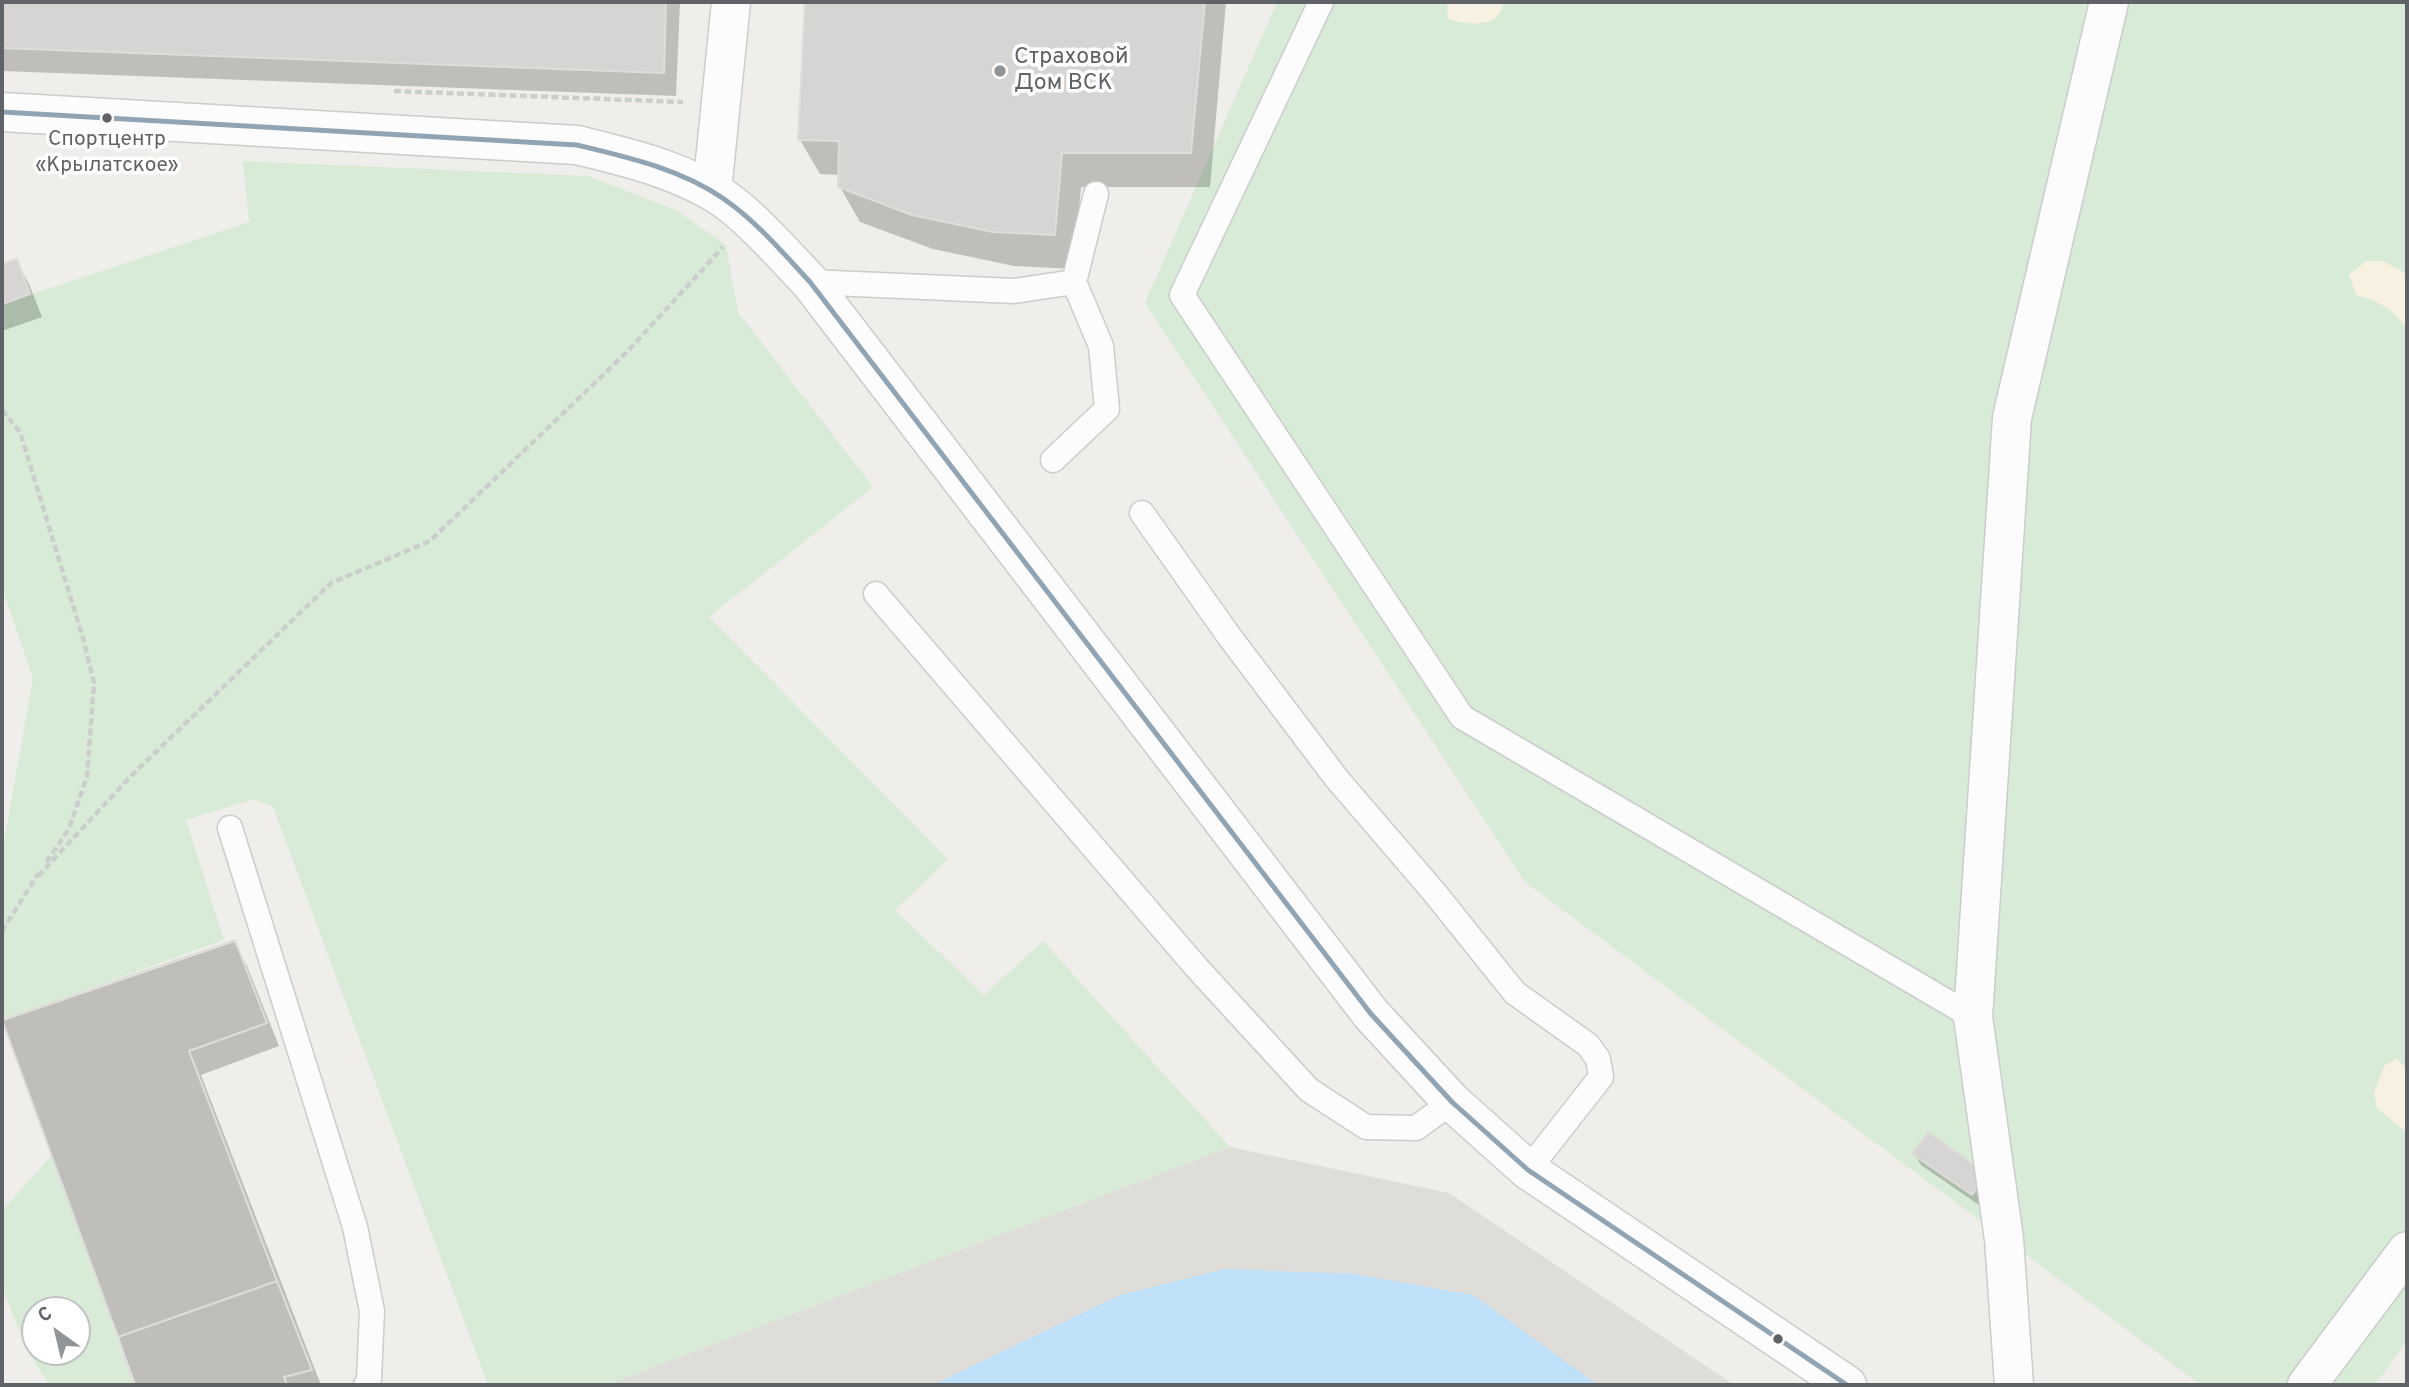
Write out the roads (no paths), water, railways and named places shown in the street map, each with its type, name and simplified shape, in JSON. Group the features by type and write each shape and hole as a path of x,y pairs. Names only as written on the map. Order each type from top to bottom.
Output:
{"street":[{"path":"712,191 731,2"},
{"path":"2014,1385 2004,1239 1973,1017 2012,418 2109,2"},
{"path":"2,112 576,145 652,163 712,191 750,222 810,282 1371,1014 1452,1102 1528,1170 1847,1385"},
{"path":"2307,1385 2407,1251"}],"lane":[{"path":"1321,2 1182,295 1462,717 1973,1017"},
{"path":"1053,460 1107,409 1101,346 1074,282 1096,194"},
{"path":"810,282 1014,291 1074,282"},
{"path":"1142,513 1229,636 1337,779 1434,892 1515,993 1588,1045 1598,1059 1601,1077 1528,1170"},
{"path":"876,594 1197,968 1309,1090 1366,1127 1416,1128 1452,1102"},
{"path":"230,828 355,1227 372,1311 369,1379 366,1385"}],"water":[{"path":"1225,1269 1355,1274 1473,1295 1598,1385 933,1385 1120,1295"}],"place":[{"name":"Страховой Дом ВСК","path":"1000,71"},
{"name":"Спортцентр «Крылатское»","path":"107,118"}]}
